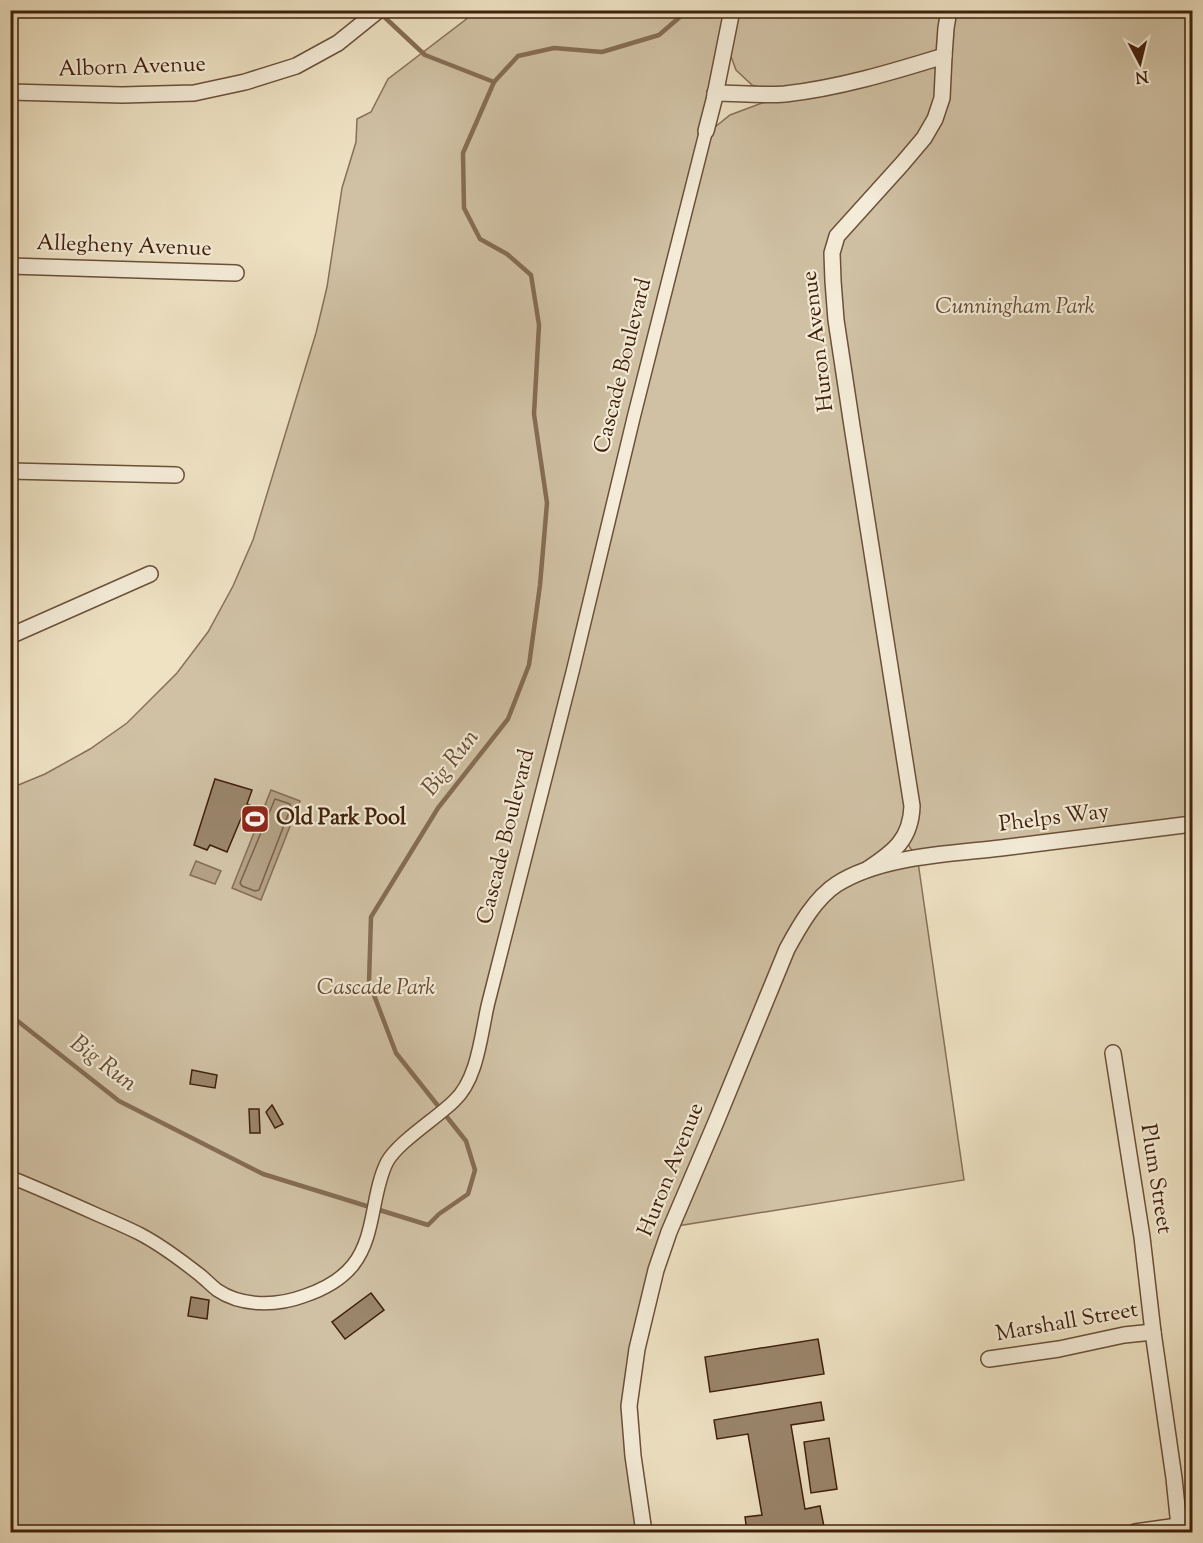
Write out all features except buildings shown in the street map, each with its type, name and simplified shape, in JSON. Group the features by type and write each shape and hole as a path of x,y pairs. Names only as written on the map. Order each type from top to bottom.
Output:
{"street":[{"name":"Alborn Avenue","path":"10,92 122,95 194,93 245,82 296,66 338,43 380,10"},
{"name":"Cascade Boulevard","path":"10,1178 46,1191 141,1234 176,1257 218,1290 237,1300 261,1304 291,1301 318,1292 340,1278 354,1264 365,1242 388,1161 421,1128 456,1100 465,1087 478,1053 488,1004 573,670 706,131 732,10"},
{"name":"Huron Avenue","path":"644,1533 633,1456 629,1406 637,1348 656,1270 666,1242 787,949 800,925 817,903 836,885 868,869 894,852 903,839 912,817 911,792 836,320 832,253 837,236 924,138 935,119 942,98 949,10"},
{"path":"715,93 783,94 805,91 839,85 944,56"},
{"name":"Allegheny Avenue","path":"10,266 236,273"},
{"path":"10,471 177,475"},
{"path":"10,636 150,574"},
{"name":"Phelps Way","path":"922,858 1192,824"},
{"path":"909,826 909,846 912,852 922,858"},
{"name":"Huron Avenue","path":"868,869 922,858"},
{"name":"Plum Street","path":"1113,1053 1142,1237 1174,1478 1186,1525"},
{"name":"Marshall Street","path":"989,1359 1153,1332"},
{"path":"1135,1533 1186,1525"}],"green space":[{"path":"477,11 1192,11 1192,824 913,852 909,846 908,836 894,852 918,862 964,1180 671,1227 629,1406 644,1532 11,1532 11,788 45,774 90,749 127,723 177,673 208,632 233,586 253,540 316,333 327,287 342,188 356,142 357,119 371,112 388,79","holes":["726,43 736,70 752,85 783,94 827,88 762,103 730,115 705,135"]}],"water":[{"path":"271,790 300,801 261,900 232,888"},
{"path":"196,861 221,871 215,884 190,875"}],"waterway":[{"name":"Big Run","path":"10,1015 119,1101 263,1174 428,1225 439,1214 468,1194 475,1170 466,1141 396,1053 369,982 371,917 438,808 508,719 529,665 540,585 547,503 534,414 539,325 531,275 507,254 480,239 464,208 463,153 494,82 518,56 554,48 602,52 659,35 688,10"},
{"path":"379,12 425,55 494,82"}],"place":[{"name":"Old Park Pool","path":"255,819"}],"park label":[{"name":"Cunningham Park","path":"1015,308"},
{"name":"Cascade Park","path":"376,989"}]}
